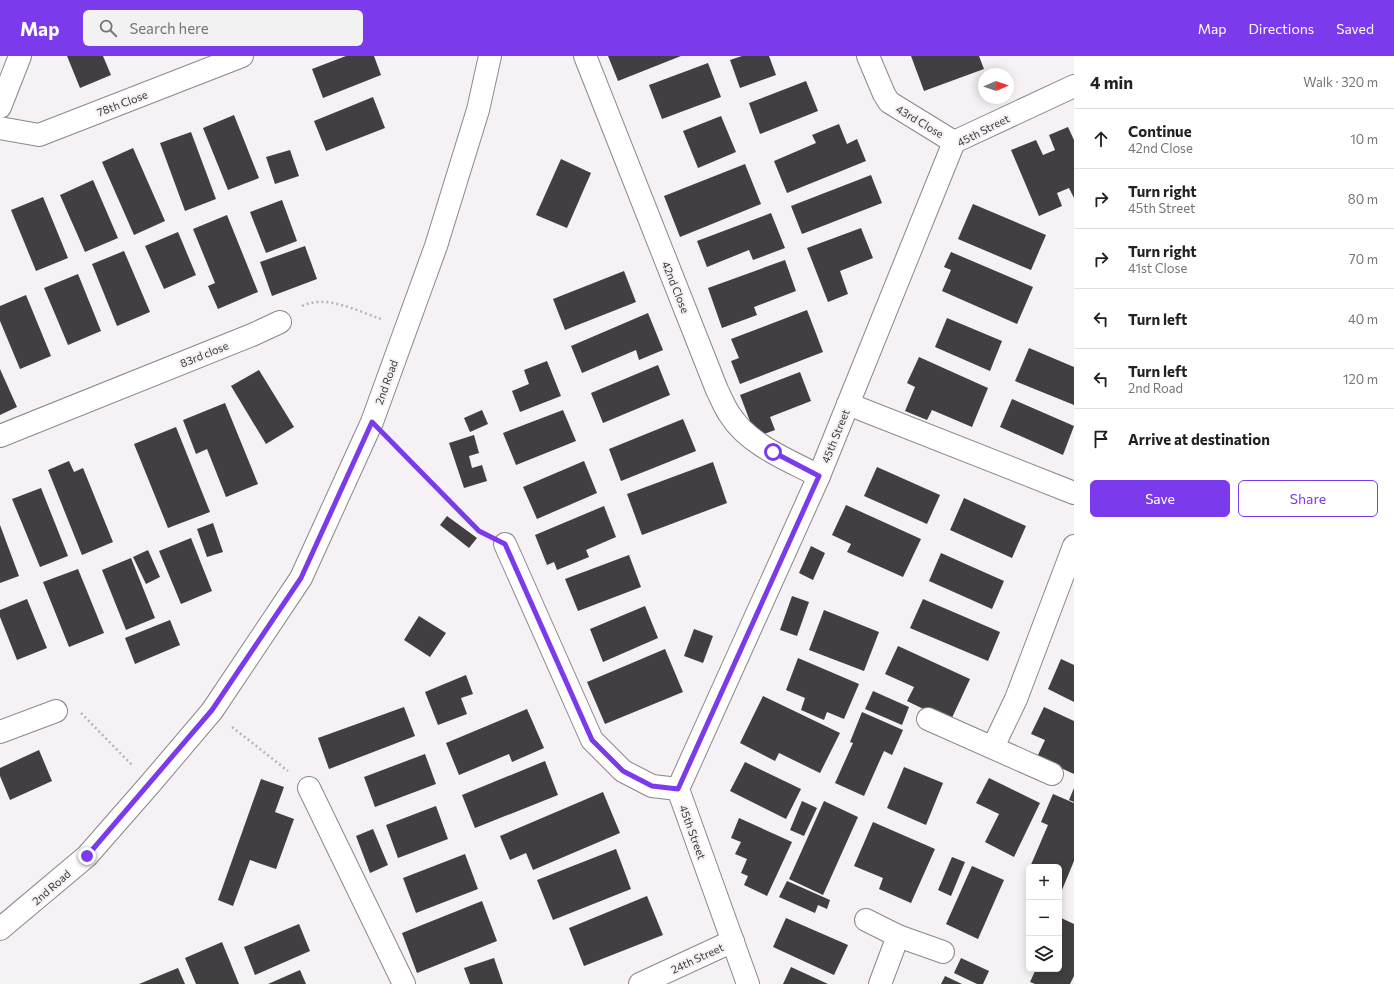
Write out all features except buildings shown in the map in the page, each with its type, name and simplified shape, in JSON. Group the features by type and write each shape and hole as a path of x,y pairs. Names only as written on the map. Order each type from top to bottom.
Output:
{"street":[{"path":"0,107 20,56"},
{"name":"78th Close","path":"0,128 39,135 242,56"},
{"name":"2nd Road","path":"0,929 87,856 150,784 212,710 301,578 372,422 436,246 478,110 490,56"},
{"name":"42nd Close","path":"585,56 717,390 730,416 747,435 773,452 819,476"},
{"name":"43rd Close","path":"868,56 884,94 889,102 954,142"},
{"name":"45th Street","path":"748,984 678,789 819,476 954,142 1074,86"},
{"name":"83rd close","path":"0,436 252,335 280,322"},
{"path":"848,404 1074,493"},
{"path":"505,544 592,740 623,771 652,786 678,789"},
{"path":"993,748 1016,699 1074,546"},
{"path":"0,732 56,711"},
{"path":"928,719 1052,774"},
{"path":"309,788 404,984"},
{"path":"866,920 898,936 943,952"},
{"path":"880,984 898,936"},
{"name":"24th Street","path":"640,984 733,941"}],"path":[{"path":"280,322 296,309 311,302 332,303 406,328"},
{"path":"372,422 479,531 505,544"},
{"path":"56,711 71,709 87,717 150,784"},
{"path":"212,710 309,788"}],"route":[{"path":"87,856 212,710 301,578 372,422 479,531 505,544 592,740 623,771 652,786 678,789 819,476 773,452"}]}
